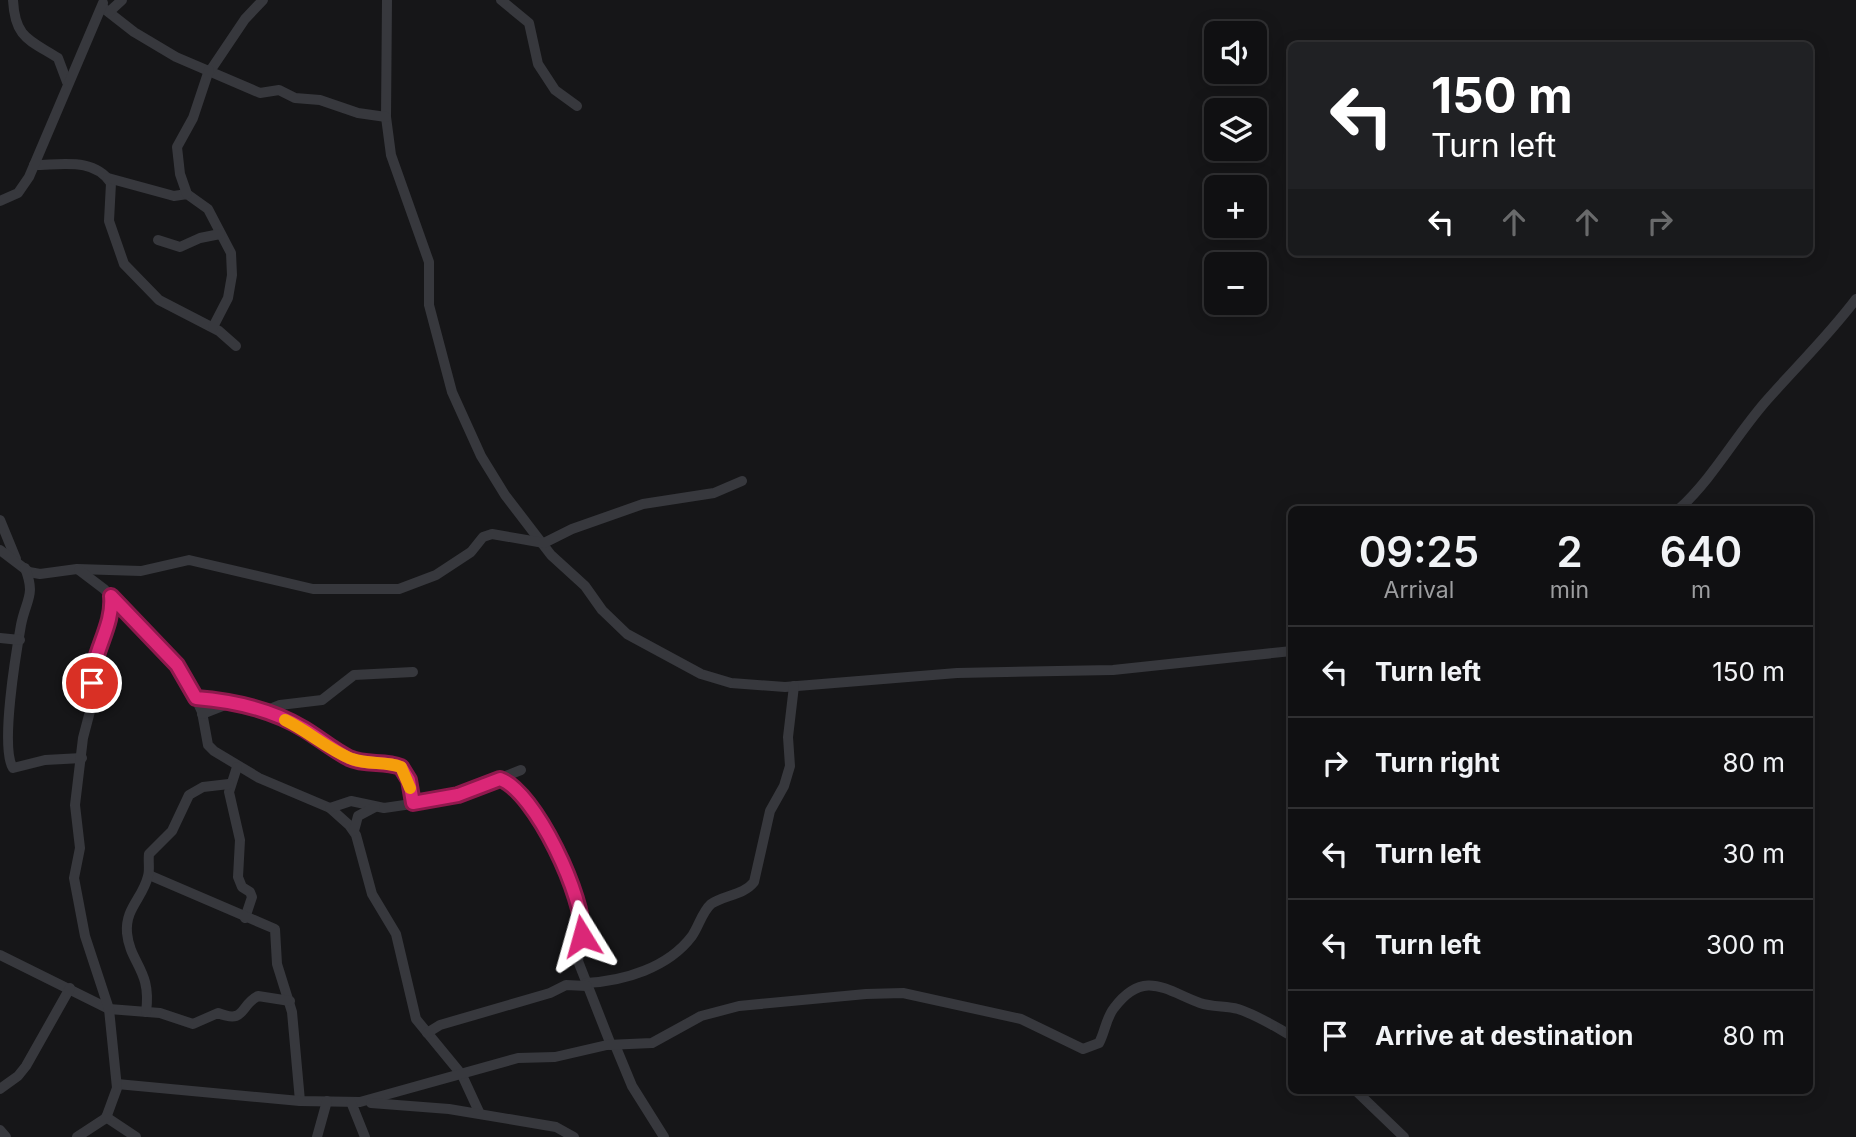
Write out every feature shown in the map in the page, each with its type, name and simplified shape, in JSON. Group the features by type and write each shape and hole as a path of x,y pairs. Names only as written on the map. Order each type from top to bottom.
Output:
{"street":[{"path":"13,0 21,33 29,42 58,58 79,57"},
{"path":"91,0 104,6 145,39 260,93 279,90 295,98 320,100 358,113 386,117"},
{"path":"0,201 18,193 34,165 67,82 104,6 122,0"},
{"path":"213,327 228,298 232,275 231,253 208,209 187,194 180,174 177,147 193,118 209,70 245,19 263,0"},
{"path":"387,0 386,117 391,155 429,262 429,305 452,392 481,456 505,495 551,555 585,586 602,610 627,634 701,674 731,683 794,686 957,674 1113,670 1288,651"},
{"path":"501,0 529,23 538,64 555,90 577,106"},
{"path":"58,58 67,82"},
{"path":"34,165 83,165 101,171 108,178 111,187 109,221 124,264 159,300 213,327 236,346"},
{"path":"108,178 174,196 187,194"},
{"path":"158,240 180,247 200,238 220,234"},
{"path":"1682,506 1715,472 1767,400 1820,344 1856,299"},
{"path":"0,550 25,568 40,574 76,569 141,571 189,560 313,589 399,589 436,575 471,552 483,537 492,534 544,543 572,529 643,504 714,493 742,481"},
{"path":"0,520 16,559"},
{"path":"25,568 32,589 20,639 7,723 6,749 10,765 18,769 45,760 82,758"},
{"path":"76,569 93,578 177,665 196,698 208,745 237,767 330,808 354,831 372,894 396,934 416,1019 462,1075 480,1114"},
{"path":"76,1137 106,1117 117,1084 109,1009 85,936 74,878 80,848 75,805 94,696 95,656 111,612 111,596"},
{"path":"0,638 20,639"},
{"path":"265,711 280,705 322,700 354,675 413,672"},
{"path":"427,1033 440,1025 550,993 561,987 615,980 653,967 691,937 708,906 746,889 754,882 766,822 790,766 788,737 794,686"},
{"path":"196,698 233,702 265,711 300,726 349,758 364,763 401,767 409,780 413,803"},
{"path":"202,714 233,702"},
{"path":"237,767 229,784 240,840 238,877 242,887 252,897 245,918"},
{"path":"330,808 351,801 375,807 458,795 521,770"},
{"path":"500,779 522,792 548,834 571,886 583,928 578,961 632,1086 664,1137"},
{"path":"146,1012 148,987 130,946 127,919 149,875 149,854 172,831 189,795 203,787 229,784"},
{"path":"354,831 358,816 375,807"},
{"path":"149,875 275,929 277,964 290,1001 300,1101"},
{"path":"0,955 109,1009 169,1014 192,1024 218,1013 232,1018 237,1016 258,996 290,1001"},
{"path":"356,1102 518,1058 555,1057 613,1045 652,1043 701,1016 739,1006 903,993 1021,1019 1083,1049 1099,1043 1113,1009 1124,998 1141,988 1158,985 1175,989 1199,1003 1239,1010 1288,1034"},
{"path":"0,1089 19,1076 26,1066 70,988"},
{"path":"117,1084 480,1114 556,1128 574,1137"},
{"path":"1359,1094 1404,1137"},
{"path":"317,1137 327,1101"},
{"path":"356,1102 365,1137"},
{"path":"106,1117 136,1137"},
{"path":"0,1130 6,1137"}],"slow traffic":[{"path":"285,720 300,726 349,758 364,763 401,767 407,775 410,788"}],"route":[{"path":"92,683 95,656 111,612 111,596 177,665 196,698 233,702 260,709 300,726 349,758 364,763 401,767 409,780 413,803 446,799 500,779 505,780 522,792 548,834 577,901 583,928 582,936"}]}
